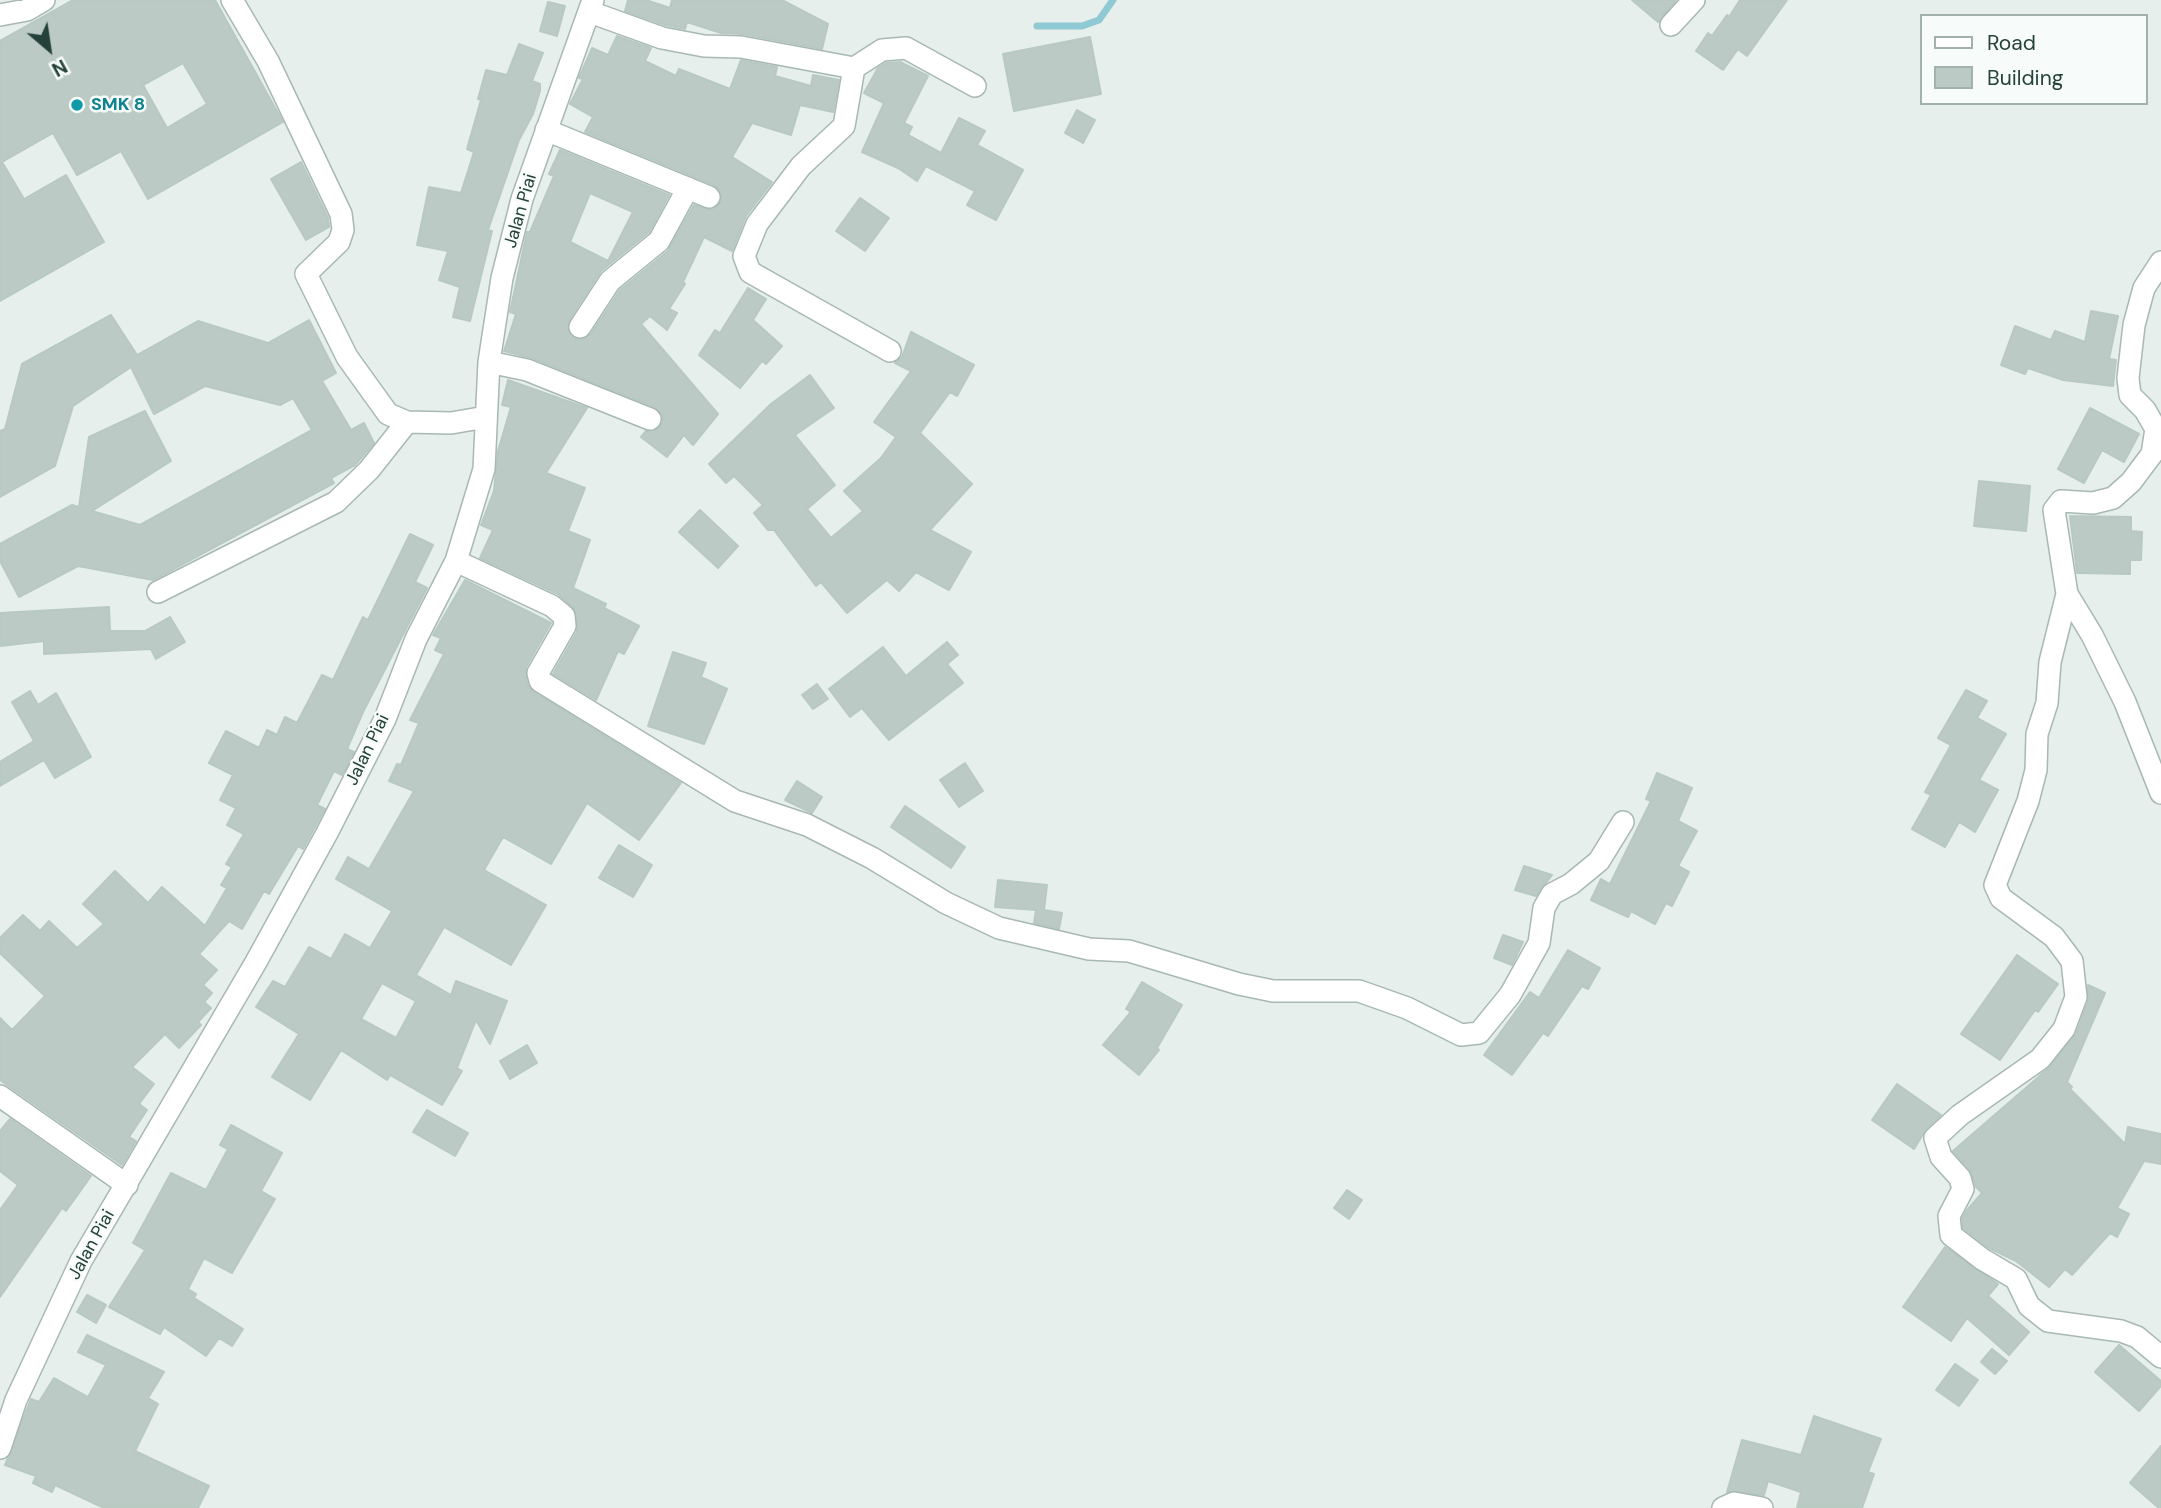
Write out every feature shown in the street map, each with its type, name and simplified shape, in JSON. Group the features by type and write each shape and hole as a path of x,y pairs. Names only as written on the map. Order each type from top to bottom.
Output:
{"street":[{"path":"0,15 27,10 44,0"},
{"path":"232,0 268,61 341,214 343,230 339,242 306,274 347,357 388,414 407,422 451,423 486,417"},
{"path":"1671,25 1694,0"},
{"path":"592,6 662,38 704,46 741,47 854,68 882,50 906,48 975,86"},
{"name":"Jalan Piai","path":"0,1448 16,1401 81,1261 256,962 327,832 385,719 416,639 456,561 484,469 489,362 502,278 522,199 592,6"},
{"path":"854,68 844,126 801,166 757,224 744,256 750,272 890,351"},
{"path":"546,130 709,197"},
{"path":"580,327 610,281 659,240 688,188"},
{"path":"2161,262 2144,288 2134,325 2128,378 2130,395 2145,410 2156,429 2152,454 2131,482 2113,498 2094,503 2061,501 2054,510 2067,594 2092,635 2125,702 2161,793"},
{"path":"489,362 527,370 650,419"},
{"path":"158,592 336,502 369,470 407,422"},
{"path":"456,561 552,606 564,616 565,626 538,673 540,681 735,801 807,825 872,858 946,903 999,928 1089,949 1129,951 1239,984 1273,991 1359,991 1407,1009 1461,1035 1479,1033 1510,995 1539,943 1544,908 1552,894 1571,884 1599,861 1623,822"},
{"path":"2067,594 2050,662 2047,703 2037,734 2036,770 2028,801 1995,885 2001,898 2054,937 2072,961 2076,997 2064,1029 2040,1059 1960,1115 1935,1138 1935,1143 1941,1157 1960,1178 1963,1189 1949,1216 1951,1235 1982,1259 2016,1279 2029,1306 2048,1321 2121,1331 2137,1337 2161,1356"},
{"path":"0,1096 127,1185"},
{"path":"1723,1508 1734,1503 1762,1508"}],"building":[{"path":"73,0 215,0 283,122 148,199 121,151 77,175 53,133 2,162 24,199 66,175 104,242 0,301 0,41","holes":["183,63 207,104 167,128 143,85"]},
{"path":"628,0 646,0 670,8 672,0 782,0 828,24 822,49 743,34 721,33 687,22 685,29 665,25 625,11"},
{"path":"1632,0 1676,0 1658,22"},
{"path":"1740,0 1787,0 1747,56 1738,49 1723,70 1696,51 1708,33 1712,36 1727,15 1729,17"},
{"path":"548,2 565,6 557,36 540,31"},
{"path":"617,36 651,48 645,61 676,76 679,69 730,89 741,60 777,67 775,76 811,86 813,75 839,80 833,112 800,105 791,135 752,123 732,157 772,182 746,216 732,251 704,237 683,282 685,284 669,309 677,313 667,330 650,316 641,324 718,414 693,445 684,435 667,457 641,437 646,431 653,432 662,424 663,416 655,407 532,358 504,351 516,314 510,312 527,232 530,232 554,176 549,174 560,150 669,195 649,232 601,271 569,320 568,332 579,340 591,334 620,290 668,251 694,205 710,210 721,201 720,190 714,185 585,132 593,117 570,104 583,79 579,78 592,48 608,55","holes":["590,193 633,212 608,261 570,242"]},
{"path":"1090,37 1101,94 1014,111 1003,54"},
{"path":"519,44 543,53 532,81 540,84 540,91 533,114 519,140 488,230 492,231 470,321 453,317 460,287 439,280 448,251 417,245 429,187 461,193 474,152 467,149 481,100 478,99 486,70 507,75"},
{"path":"900,62 928,76 904,123 912,127 908,135 941,153 959,118 985,131 977,145 1023,170 996,220 967,205 975,191 926,166 917,181 898,168 862,152 884,103 864,93 878,68 886,63"},
{"path":"1077,110 1095,120 1083,143 1065,133"},
{"path":"301,162 328,218 329,227 306,240 271,179"},
{"path":"860,198 889,218 865,251 836,231"},
{"path":"748,288 766,299 753,320 782,346 766,364 762,361 740,388 699,355 715,330 720,333"},
{"path":"2091,311 2118,316 2109,359 2116,360 2113,386 2063,380 2028,368 2025,374 2001,365 2015,326 2051,340 2055,331 2085,342"},
{"path":"111,315 137,355 198,321 268,343 309,320 336,373 322,381 351,430 364,423 374,443 355,465 331,478 334,483 153,580 78,566 19,597 0,561 0,544 72,505 79,507 89,437 145,411 171,461 92,511 140,525 312,430 293,398 280,405 205,386 154,414 131,367 73,406 55,466 0,497 0,431 5,429 22,364"},
{"path":"911,332 974,365 957,396 950,392 920,433 972,484 930,530 971,552 949,590 916,572 899,591 887,580 847,613 821,582 816,586 774,530 768,530 754,513 763,505 734,476 726,483 709,464 771,404 810,375 834,408 795,435 835,485 807,509 831,538 863,511 844,491 881,458 896,437 874,422 911,371 895,363 902,357"},
{"path":"508,380 587,408 546,473 585,488 568,531 590,540 573,588 606,604 604,608 639,626 624,654 618,651 596,700 553,674 577,632 577,615 572,606 558,594 480,558 493,530 481,525 494,491 498,451 511,407 502,405"},
{"path":"2090,408 2139,434 2124,462 2102,450 2084,483 2058,469"},
{"path":"1979,481 2030,486 2026,531 1974,526"},
{"path":"700,510 738,546 718,568 679,532"},
{"path":"2070,516 2131,517 2131,531 2142,532 2141,560 2130,560 2130,574 2077,573"},
{"path":"410,534 433,545 415,582 427,588 363,712 347,749 354,752 342,775 334,771 317,805 325,809 303,849 298,846 269,894 264,891 242,929 229,921 199,954 217,970 203,985 212,993 204,1002 211,1008 198,1022 201,1025 179,1048 165,1034 132,1067 154,1084 139,1104 147,1110 129,1137 136,1141 122,1165 0,1080 0,1018 12,1030 45,996 0,953 0,938 23,915 40,931 49,921 77,948 104,924 83,904 115,871 148,903 162,887 205,926 227,888 221,885 232,867 226,864 244,834 227,825 236,808 220,800 233,775 209,763 226,731 259,748 267,730 277,735 285,717 297,723 322,675 333,680 363,617 368,620"},
{"path":"465,580 551,623 526,667 527,684 532,691 681,783 639,840 587,803 551,864 503,837 484,870 546,905 511,965 444,927 416,975 451,995 456,981 507,1001 490,1044 476,1020 457,1068 462,1071 442,1105 390,1075 387,1080 341,1050 310,1100 272,1077 299,1034 256,1007 273,981 285,987 309,947 331,959 345,934 370,948 392,911 336,879 348,857 369,869 414,791 389,781 397,764 401,765 419,723 410,720 444,654 435,650 441,638 433,635","holes":["382,983 416,1001 396,1038 361,1019"]},
{"path":"109,607 110,631 145,631 170,617 185,642 156,659 151,649 44,654 44,641 0,646 0,613"},
{"path":"947,642 958,655 947,664 963,683 889,740 862,708 850,717 829,689 883,647 906,676"},
{"path":"673,652 706,663 701,677 727,689 704,744 648,726"},
{"path":"817,684 828,699 813,709 802,695"},
{"path":"1966,690 1987,701 1977,718 2006,734 1979,780 1998,790 1975,832 1959,822 1945,847 1912,829 1931,795 1925,792 1951,745 1938,738"},
{"path":"30,691 38,705 56,693 91,757 55,778 44,760 0,786 0,762 34,741 12,702"},
{"path":"965,763 983,791 959,807 940,780"},
{"path":"1657,773 1692,788 1678,821 1697,831 1678,866 1689,872 1672,906 1666,903 1655,924 1631,911 1628,917 1591,900 1601,879 1610,884 1651,801 1646,799"},
{"path":"797,781 822,797 812,813 785,800"},
{"path":"905,806 965,847 951,868 891,827"},
{"path":"619,845 652,865 633,897 599,878"},
{"path":"1524,866 1552,875 1536,896 1515,890"},
{"path":"998,880 1047,885 1044,910 1062,913 1059,929 1034,923 1036,910 995,907"},
{"path":"1503,935 1523,942 1512,965 1494,958"},
{"path":"1568,950 1600,968 1588,989 1582,986 1548,1036 1543,1033 1512,1075 1484,1055 1530,992 1539,998"},
{"path":"2017,955 2058,984 2038,1012 2035,1010 2000,1060 1961,1034"},
{"path":"1142,982 1182,1005 1157,1048 1159,1050 1139,1075 1103,1045 1131,1012 1126,1009"},
{"path":"2088,985 2105,993 2067,1082 2072,1087 2070,1089 2125,1144 2128,1127 2161,1134 2161,1164 2144,1161 2117,1208 2129,1214 2117,1237 2110,1233 2072,1275 2065,1269 2049,1287 2016,1261 1989,1248 1963,1228 1962,1219 1982,1193 1976,1187 1970,1170 1953,1151 2050,1067 2076,1034 2088,1002"},
{"path":"527,1045 537,1063 510,1079 500,1061"},
{"path":"1897,1084 1941,1115 1926,1129 1914,1149 1872,1120"},
{"path":"427,1110 468,1133 455,1156 413,1132"},
{"path":"10,1119 91,1176 66,1211 62,1208 0,1297 0,1210 18,1185 0,1171 0,1131"},
{"path":"231,1125 282,1153 261,1191 275,1199 232,1273 204,1258 188,1289 196,1294 194,1298 243,1329 232,1346 219,1338 206,1356 164,1327 160,1334 109,1307 145,1250 133,1243 171,1173 206,1190 228,1149 220,1145"},
{"path":"1347,1190 1362,1200 1349,1219 1334,1208"},
{"path":"1945,1247 1998,1284 1988,1296 2029,1332 2009,1355 1967,1318 1951,1341 1903,1307"},
{"path":"87,1295 106,1305 96,1323 77,1312"},
{"path":"87,1335 164,1372 148,1398 158,1404 135,1451 209,1486 198,1508 104,1508 55,1485 52,1492 33,1483 36,1476 5,1465 31,1399 39,1402 54,1378 88,1397 106,1365 78,1352"},
{"path":"2119,1345 2161,1381 2161,1386 2139,1411 2095,1372"},
{"path":"1992,1349 2007,1361 1995,1374 1981,1362"},
{"path":"1955,1364 1978,1380 1959,1406 1936,1390"},
{"path":"1814,1416 1881,1439 1868,1472 1874,1474 1862,1508 1797,1508 1801,1492 1768,1481 1764,1495 1727,1492 1742,1440 1801,1455"},
{"path":"2161,1446 2161,1508 2159,1508 2130,1483"}],"waterway":[{"path":"1037,26 1082,26 1099,20 1113,0"}],"place":[{"name":"SMK 8","path":"77,105"}]}
